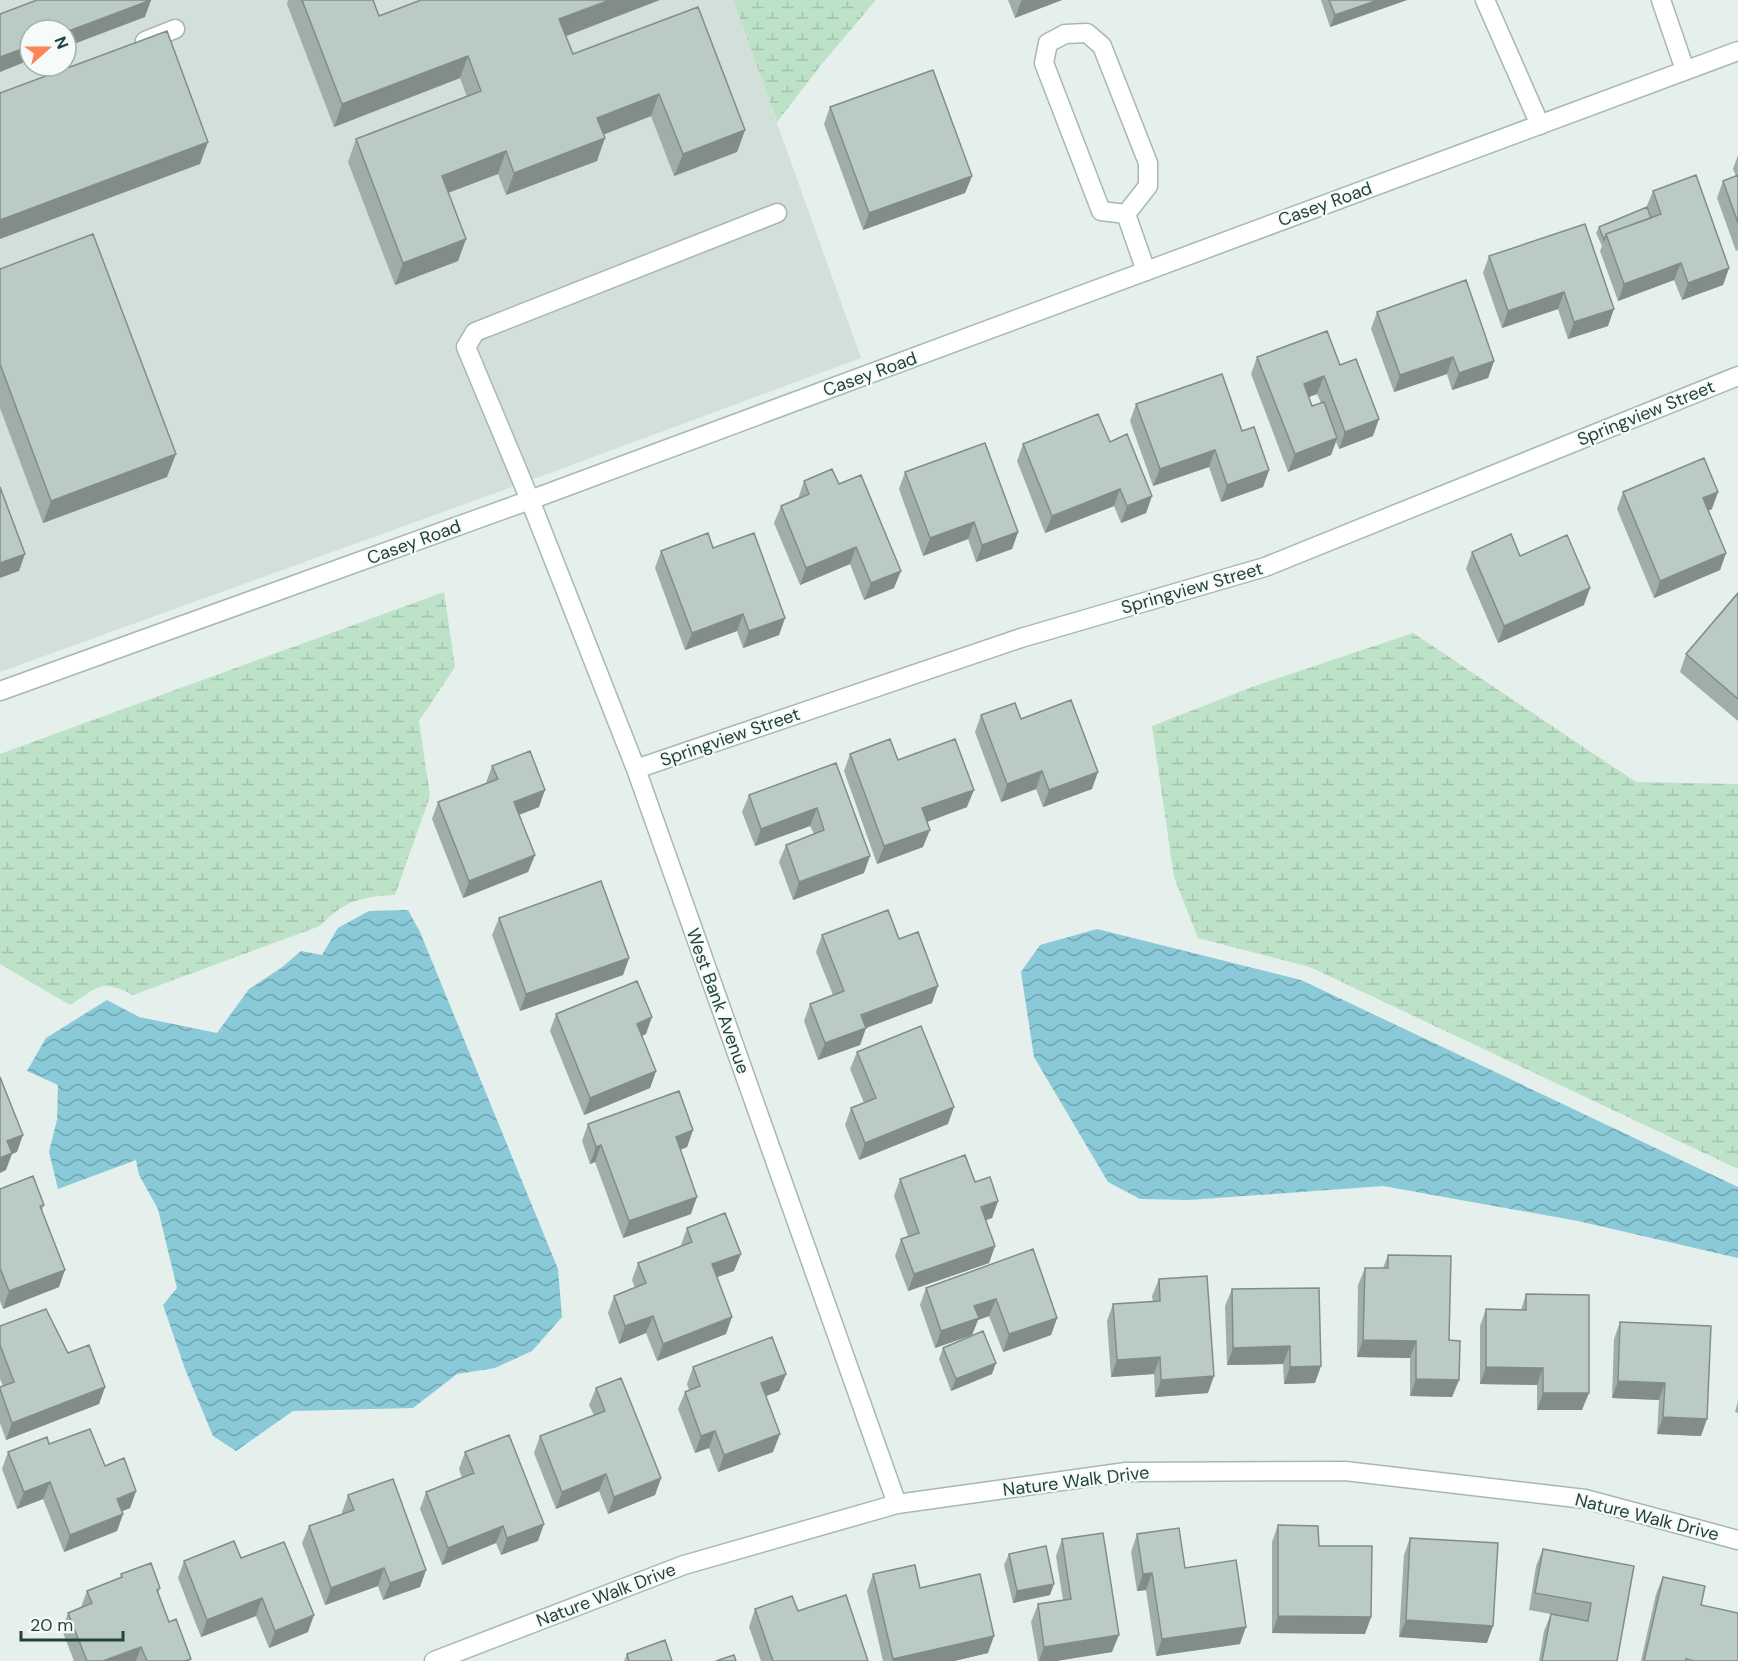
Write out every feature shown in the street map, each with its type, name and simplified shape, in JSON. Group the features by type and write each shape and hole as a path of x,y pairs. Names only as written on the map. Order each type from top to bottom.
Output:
{"street":[{"path":"1485,0 1540,125"},
{"path":"1661,0 1685,70"},
{"path":"131,46 175,29"},
{"path":"1087,33 1102,46 1148,163 1148,186 1126,214 1101,211 1044,63 1048,43 1065,34 1087,33"},
{"name":"Casey Road","path":"0,691 530,500 1738,51"},
{"name":"West Bank Avenue","path":"777,213 475,332 466,348 530,500 636,769 897,1504"},
{"path":"1126,214 1146,271"},
{"name":"Springview Street","path":"636,769 1021,638 1265,567 1738,376"},
{"name":"Nature Walk Drive","path":"434,1661 684,1565 897,1504 1126,1472 1345,1471 1585,1499 1738,1539"}],"shaded area":[{"path":"0,0 733,0 861,358 0,672"}],"green space":[{"path":"733,0 876,0 777,122"},
{"path":"444,592 455,667 419,721 430,796 395,895 354,901 345,905 320,926 133,995 106,986 94,989 70,1005 0,964 0,754"},
{"path":"1413,633 1636,782 1738,784 1738,1169 1310,967 1198,938 1174,877 1152,726 1252,687"}],"water":[{"path":"408,910 420,932 558,1269 562,1317 532,1351 495,1368 457,1374 413,1408 293,1411 236,1451 213,1436 185,1369 163,1305 177,1288 158,1209 139,1175 136,1160 58,1189 49,1152 57,1120 58,1085 27,1071 46,1038 107,1000 139,1017 217,1033 249,989 281,968 301,951 322,955 338,928 369,911"},
{"path":"1097,929 1301,980 1738,1187 1738,1258 1578,1221 1383,1186 1189,1200 1140,1199 1108,1182 1034,1057 1021,972 1040,945"}],"building":[{"path":"37,0 151,0 78,27 78,18 18,18 18,50 0,57 0,14"},
{"path":"302,0 373,0 379,16 421,0 610,0 559,19 573,54 698,7 745,130 683,154 659,94 597,118 605,138 514,173 506,151 442,176 466,239 403,263 356,139 481,91 468,56 342,104"},
{"path":"1329,0 1378,0 1335,15"},
{"path":"167,31 208,142 0,220 0,93 40,78 78,78 78,64"},
{"path":"933,70 972,176 869,213 830,107"},
{"path":"1696,175 1729,268 1688,283 1681,263 1624,284 1606,234 1661,214 1653,191"},
{"path":"1738,175 1738,223 1723,181"},
{"path":"1647,207 1651,218 1606,234 1604,240 1599,227"},
{"path":"1585,224 1614,309 1574,322 1564,292 1508,311 1489,256"},
{"path":"93,234 176,454 51,501 0,364 0,269"},
{"path":"1466,280 1494,361 1459,373 1453,357 1400,375 1377,312"},
{"path":"1327,331 1340,365 1356,359 1379,419 1345,432 1324,376 1304,384 1312,406 1324,402 1337,438 1295,454 1257,357"},
{"path":"1222,374 1242,431 1254,427 1269,470 1227,485 1215,450 1160,469 1136,404"},
{"path":"1098,414 1110,442 1127,434 1152,496 1127,506 1120,489 1052,516 1023,444"},
{"path":"985,443 1018,532 982,545 974,522 930,538 905,472"},
{"path":"1704,458 1718,492 1703,498 1726,553 1660,581 1623,492"},
{"path":"832,469 839,484 861,475 901,571 871,583 856,547 806,568 781,506 809,494 804,481"},
{"path":"0,487 25,554 0,563"},
{"path":"708,533 713,548 754,533 785,618 749,631 743,614 692,633 661,551"},
{"path":"1511,534 1520,556 1567,535 1590,588 1504,626 1472,552"},
{"path":"1738,593 1738,699 1686,654"},
{"path":"1071,700 1098,772 1049,790 1042,771 1007,784 981,715 1015,703 1021,719"},
{"path":"890,739 898,760 955,739 974,790 922,808 930,830 884,846 850,754"},
{"path":"530,751 545,790 514,802 535,855 469,881 438,802 498,779 492,766"},
{"path":"836,763 870,856 799,882 786,845 824,830 817,808 761,829 749,795"},
{"path":"601,881 629,958 526,994 499,918"},
{"path":"888,910 899,939 918,932 938,986 861,1015 866,1028 825,1043 810,1004 844,991 822,935"},
{"path":"637,981 652,1017 637,1024 656,1071 590,1098 556,1014"},
{"path":"921,1026 954,1107 865,1143 851,1108 876,1098 857,1052"},
{"path":"0,1077 23,1135 7,1141 12,1153 0,1158"},
{"path":"679,1091 693,1130 676,1137 697,1197 629,1221 601,1145 596,1147 588,1124"},
{"path":"965,1155 975,1182 990,1177 998,1201 981,1207 995,1246 914,1274 901,1239 919,1233 900,1179"},
{"path":"33,1176 44,1205 40,1206 65,1270 9,1291 0,1268 0,1189"},
{"path":"725,1213 741,1254 712,1264 732,1317 663,1344 653,1316 625,1326 614,1296 646,1283 638,1263 692,1242 687,1228"},
{"path":"1033,1249 1057,1318 1009,1334 996,1299 974,1306 979,1318 941,1331 926,1288"},
{"path":"1388,1255 1451,1256 1449,1340 1460,1341 1459,1380 1416,1379 1416,1341 1363,1340 1365,1268 1388,1268"},
{"path":"1207,1276 1214,1376 1161,1380 1160,1357 1117,1360 1113,1304 1160,1301 1159,1279"},
{"path":"1319,1288 1321,1366 1290,1367 1290,1346 1233,1348 1232,1289"},
{"path":"1526,1294 1589,1295 1589,1393 1543,1393 1543,1368 1486,1367 1486,1309 1526,1310"},
{"path":"46,1309 68,1353 89,1345 105,1387 12,1423 0,1389 14,1382 0,1345 0,1326"},
{"path":"1620,1322 1711,1326 1707,1419 1663,1417 1665,1383 1618,1381"},
{"path":"983,1331 996,1363 956,1379 943,1348"},
{"path":"772,1337 786,1374 761,1383 780,1434 724,1455 715,1431 701,1436 685,1392 700,1386 693,1367"},
{"path":"621,1378 661,1478 614,1497 606,1474 562,1492 540,1436 605,1411 596,1388"},
{"path":"90,1429 105,1466 124,1458 136,1491 117,1499 123,1514 70,1535 50,1482 24,1492 8,1452 47,1437 49,1444"},
{"path":"509,1435 544,1524 507,1538 503,1526 448,1548 426,1492 474,1473 465,1452"},
{"path":"393,1479 426,1570 390,1583 384,1568 331,1588 309,1526 354,1510 348,1495"},
{"path":"1278,1525 1318,1526 1319,1546 1372,1546 1371,1617 1278,1616"},
{"path":"1179,1528 1185,1568 1236,1560 1246,1627 1162,1639 1152,1573 1143,1574 1137,1534"},
{"path":"1103,1533 1119,1635 1044,1647 1038,1604 1071,1599 1062,1539"},
{"path":"1410,1538 1498,1543 1493,1626 1406,1620"},
{"path":"234,1541 241,1558 284,1542 314,1615 275,1631 262,1598 207,1620 184,1561"},
{"path":"1046,1546 1054,1584 1017,1591 1009,1554"},
{"path":"1543,1549 1634,1566 1617,1661 1542,1661 1551,1614 1588,1621 1591,1603 1535,1593"},
{"path":"151,1563 160,1588 157,1590 169,1622 176,1619 191,1659 147,1661 141,1647 103,1661 87,1661 68,1613 92,1603 87,1591 122,1577 121,1574"},
{"path":"915,1565 920,1588 980,1574 994,1636 893,1659 873,1574"},
{"path":"1663,1577 1705,1586 1701,1605 1738,1613 1738,1661 1686,1659 1686,1661 1644,1661"},
{"path":"846,1595 868,1661 773,1661 755,1609 792,1596 798,1611"},
{"path":"665,1640 672,1661 629,1661 627,1654"},
{"path":"734,1655 736,1661 716,1661"}]}
